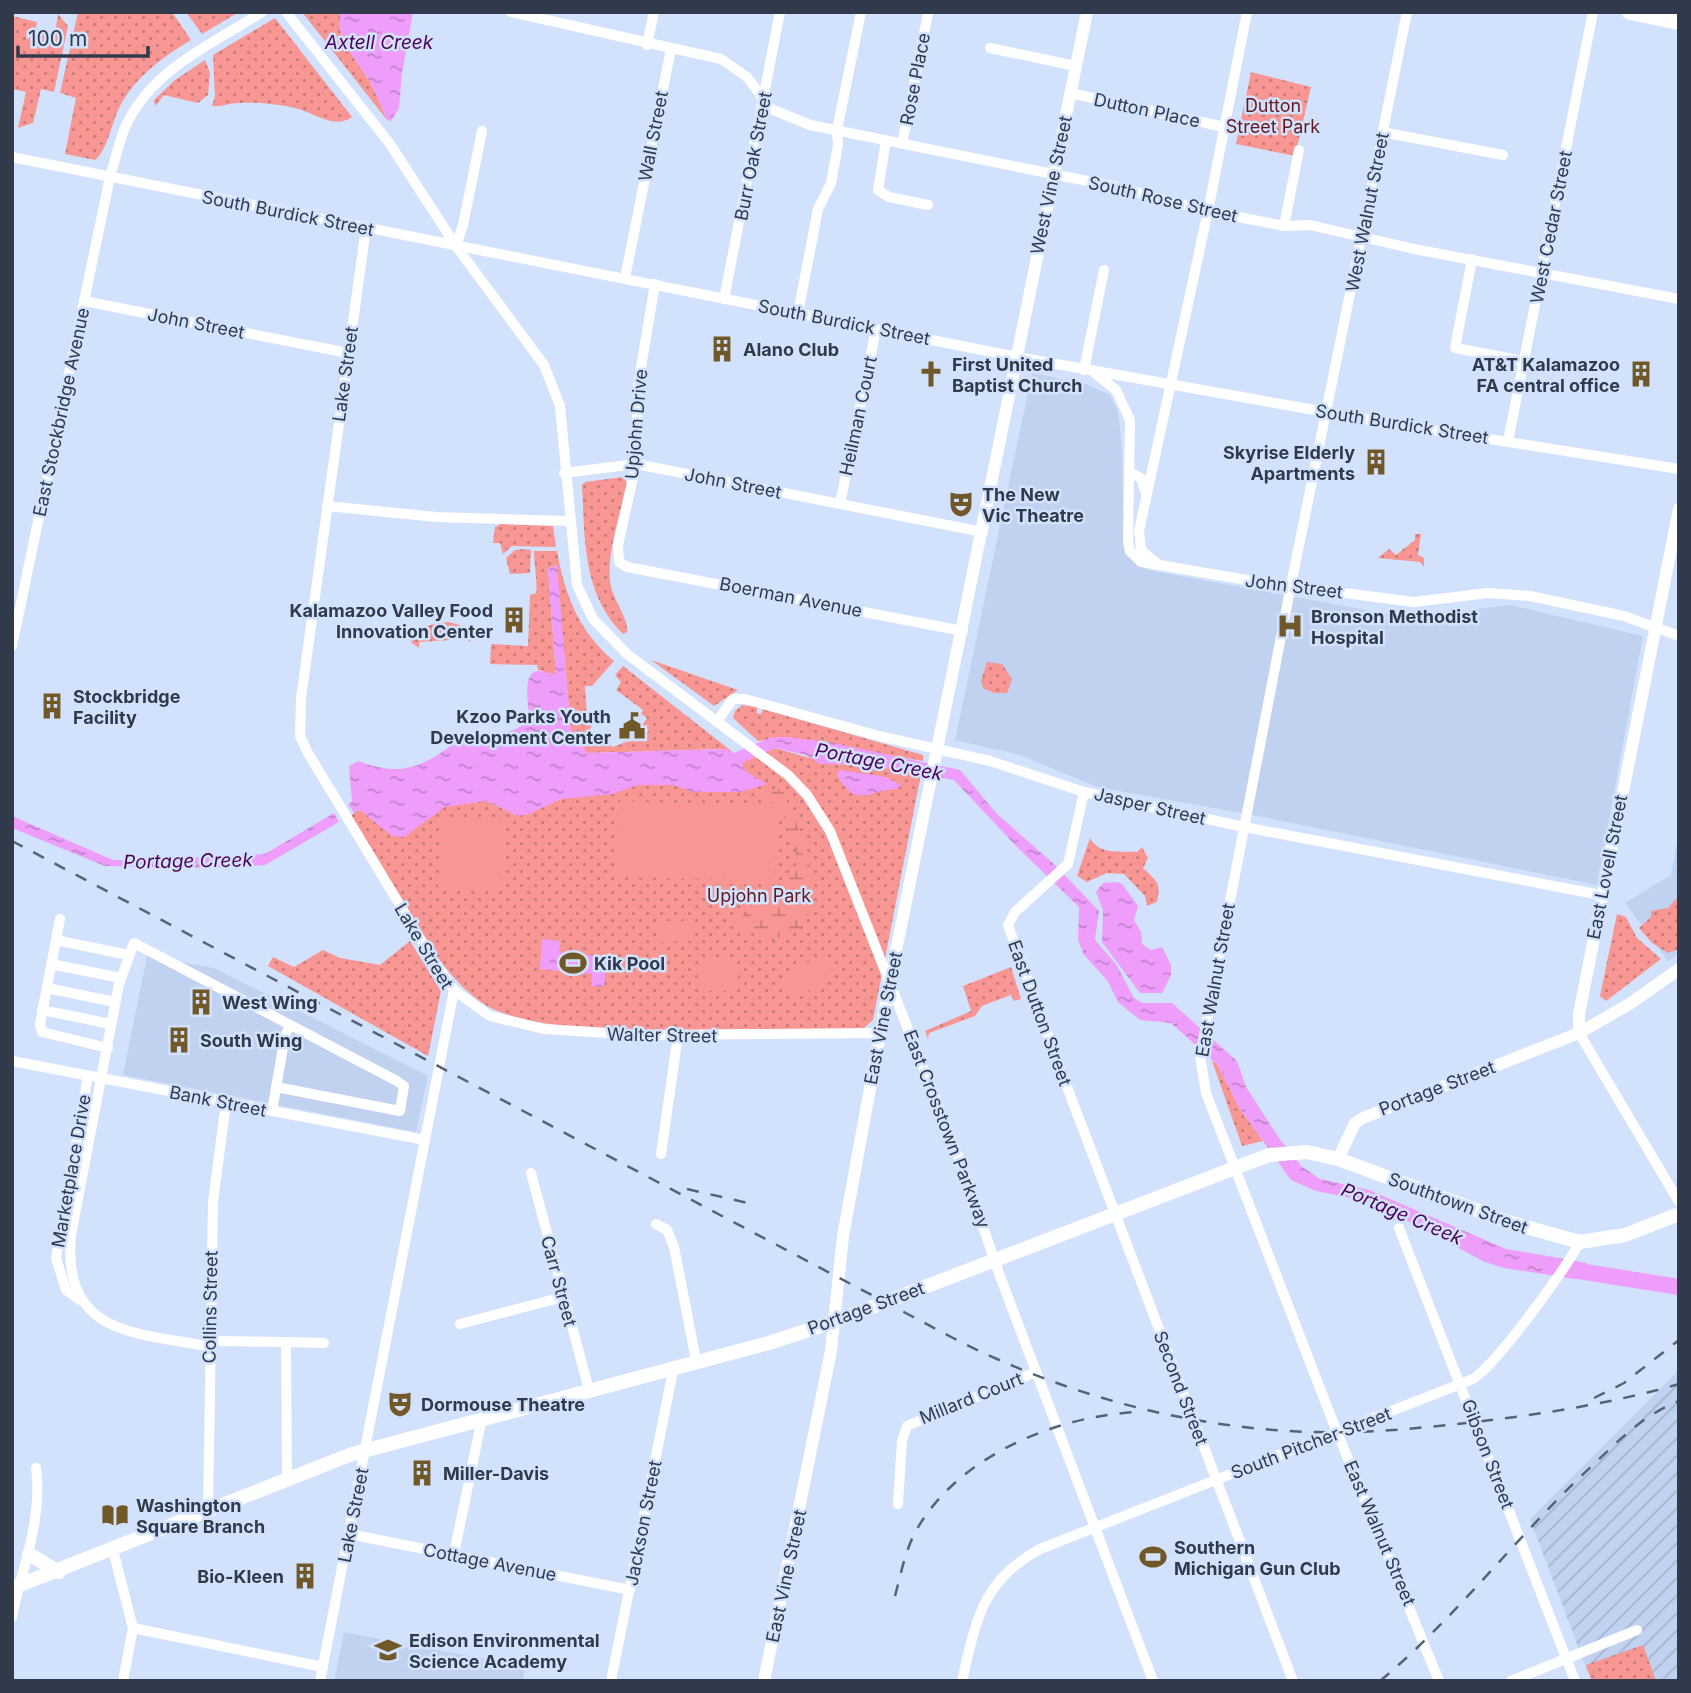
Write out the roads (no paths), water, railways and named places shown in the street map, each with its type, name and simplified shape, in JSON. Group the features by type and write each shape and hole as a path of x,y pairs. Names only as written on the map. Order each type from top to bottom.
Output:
{"main road":[{"path":"1630,12 1679,22"},
{"name":"Portage Street","path":"15,1588 366,1449 696,1360 769,1343 836,1321 1269,1155 1291,1152 1338,1159"},
{"name":"Southtown Street","path":"1338,1159 1511,1223 1580,1242"},
{"path":"1580,1242 1625,1235 1679,1214"},
{"path":"29,1554 60,1572"}],"street":[{"name":"East Stockbridge Avenue","path":"12,646 110,177 130,118 164,73 262,12"},
{"name":"East Crosstown Parkway","path":"286,12 390,144 456,246 535,352 554,385 562,423 564,473 577,585 598,626 627,654 763,755 798,785 830,831 889,985 904,1013 1153,1681"},
{"path":"510,12 671,49"},
{"path":"647,45 654,12"},
{"name":"Burr Oak Street","path":"724,299 780,12"},
{"path":"798,313 818,209 831,183 838,145 837,130 861,12"},
{"name":"West Vine Street","path":"1017,357 1087,12"},
{"path":"1163,567 1145,555 1139,545 1146,498 1208,211 1247,12"},
{"name":"West Walnut Street","path":"1327,412 1407,12"},
{"name":"West Cedar Street","path":"1508,441 1593,12"},
{"name":"Rose Place","path":"902,144 928,13"},
{"path":"990,48 1076,66"},
{"name":"South Rose Street","path":"671,49 730,64 747,77 764,102 783,115 810,125 1124,189 1208,211 1284,226 1310,225 1679,299"},
{"name":"Wall Street","path":"625,278 671,49"},
{"name":"Dutton Place","path":"1070,93 1224,127"},
{"path":"456,246 463,225 482,131"},
{"path":"1382,132 1503,155"},
{"path":"886,141 878,190 889,197 928,205"},
{"path":"1284,226 1299,150"},
{"name":"South Burdick Street","path":"12,157 1017,357 1327,412 1679,469"},
{"name":"Lake Street","path":"320,1681 454,990 308,753 299,720 366,228"},
{"path":"1472,259 1455,348 1524,361"},
{"path":"1087,370 1104,270"},
{"name":"Upjohn Drive","path":"619,562 618,545 636,464 638,385 655,284"},
{"name":"John Street","path":"84,301 348,353"},
{"name":"Heilman Court","path":"839,504 876,329"},
{"name":"East Vine Street","path":"764,1681 836,1321 845,1224 889,985 935,770 1017,357"},
{"name":"John Street","path":"1087,370 1110,383 1127,409 1130,551 1141,562 1414,602 1488,593 1530,596 1624,616 1679,636"},
{"name":"East Walnut Street","path":"1327,412 1204,1029 1200,1051 1201,1077 1337,1432 1439,1681"},
{"name":"John Street","path":"564,473 636,464 983,532"},
{"path":"1129,472 1143,481 1146,498"},
{"path":"327,506 436,517 570,521"},
{"name":"East Lovell Street","path":"1579,1033 1578,1014 1679,509"},
{"name":"Boerman Avenue","path":"619,562 627,566 963,631"},
{"name":"Jasper Street","path":"717,721 729,703 738,698 990,761 1084,792 1244,827 1601,895"},
{"name":"East Dutton Street","path":"1084,792 1071,855 1062,871 1015,912 1008,925 1114,1213"},
{"path":"60,919 40,1024 42,1031 108,1048"},
{"path":"56,940 128,955 134,943 404,1086 400,1111 276,1087"},
{"name":"Marketplace Drive","path":"128,955 115,1002 71,1234 70,1260 80,1300 89,1312 112,1325 209,1343 324,1343"},
{"path":"51,964 121,978"},
{"name":"Portage Street","path":"1338,1159 1355,1123 1363,1118 1579,1033 1631,1003 1679,969"},
{"path":"47,988 115,1002"},
{"name":"Walter Street","path":"454,990 490,1016 523,1026 609,1034 880,1033"},
{"path":"43,1010 111,1024"},
{"path":"272,1111 285,1036 290,1025"},
{"path":"1579,1033 1679,1202"},
{"path":"661,1154 678,1035"},
{"name":"Bank Street","path":"12,1061 425,1140"},
{"name":"Marketplace Drive","path":"80,1300 72,1296 62,1282 56,1258 88,1076"},
{"name":"Collins Street","path":"208,1511 214,1183 226,1103"},
{"name":"Carr Street","path":"531,1173 589,1390"},
{"name":"Second Street","path":"1114,1213 1293,1681"},
{"path":"656,1224 667,1230 674,1247 696,1360"},
{"name":"Gibson Street","path":"1399,1228 1575,1681"},
{"name":"South Pitcher Street","path":"962,1681 978,1614 996,1582 1012,1565 1038,1549 1478,1376 1570,1260 1580,1242"},
{"path":"460,1324 563,1297"},
{"path":"286,1342 287,1480"},
{"name":"Jackson Street","path":"611,1681 674,1366"},
{"name":"Millard Court","path":"898,1503 902,1441 907,1426 1036,1372"},
{"path":"454,1554 482,1418"},
{"path":"12,1617 15,1588 29,1554 39,1497 36,1468"},
{"name":"Cottage Avenue","path":"349,1534 629,1590"},
{"path":"113,1550 133,1628 123,1681"},
{"path":"133,1628 323,1667"},
{"path":"1511,1681 1637,1630"}],"water":[{"name":"Axtell Creek","path":"341,12 413,12 399,108 391,121 387,120 372,86 343,38"},
{"path":"557,565 571,732 587,753 725,749 734,753 772,737 787,737 829,742 960,770 997,814 1055,865 1099,911 1095,940 1116,964 1134,998 1142,1003 1172,1003 1237,1061 1246,1087 1301,1166 1320,1179 1369,1190 1506,1249 1587,1263 1575,1279 1504,1268 1485,1262 1371,1202 1316,1191 1291,1180 1240,1109 1217,1064 1171,1023 1140,1020 1118,1002 1107,980 1084,955 1078,940 1079,907 954,780 872,765 820,764 806,755 775,748 742,763 745,771 767,784 741,792 693,792 673,785 638,785 613,794 561,799 529,814 518,816 486,801 445,807 404,837 392,836 360,810 354,813 348,804 352,802 349,766 358,761 382,768 413,767 434,757 465,736 506,732 521,726 529,719 527,690 530,677 539,671 556,674 548,569"},
{"path":"839,770 886,777 901,785 897,789 857,795 844,786 837,775"},
{"path":"334,813 339,822 265,865 214,868 105,866 12,828 12,816 113,860 130,861 265,854"},
{"path":"1103,883 1122,884 1138,906 1134,920 1141,932 1142,944 1151,950 1162,947 1171,965 1171,975 1162,993 1140,993 1102,942 1103,910 1096,892"},
{"name":"Kik Pool","path":"542,939 560,941 559,952 607,957 604,987 591,986 592,974 540,969"}],"waterway":[{"name":"Portage Creek","path":"1560,1268 1679,1287"}],"railway":[{"path":"12,841 953,1338 1048,1380 1148,1410 1199,1421 1303,1432 1397,1430 1493,1420 1600,1403 1679,1384"},
{"path":"687,1189 748,1203"},
{"path":"1594,1398 1624,1383 1679,1340"},
{"path":"1380,1681 1436,1629 1566,1490 1613,1445 1644,1420 1679,1401"},
{"path":"895,1596 906,1554 917,1529 935,1503 958,1480 1012,1445 1043,1432 1106,1415 1137,1412"}],"place":[{"name":"Alano Club","path":"722,349"},
{"name":"First United Baptist Church","path":"931,374"},
{"name":"AT&T Kalamazoo FA central office","path":"1641,374"},
{"name":"Skyrise Elderly Apartments","path":"1376,462"},
{"name":"The New Vic Theatre","path":"961,504"},
{"name":"Kalamazoo Valley Food Innovation Center","path":"514,620"},
{"name":"Bronson Methodist Hospital","path":"1290,626"},
{"name":"Stockbridge Facility","path":"52,706"},
{"name":"Kzoo Parks Youth Development Center","path":"632,726"},
{"name":"Kik Pool","path":"573,963"},
{"name":"West Wing","path":"201,1002"},
{"name":"South Wing","path":"179,1040"},
{"name":"Dormouse Theatre","path":"400,1404"},
{"name":"Miller-Davis","path":"422,1473"},
{"name":"Washington Square Branch","path":"115,1515"},
{"name":"Southern Michigan Gun Club","path":"1153,1557"},
{"name":"Bio-Kleen","path":"305,1576"},
{"name":"Edison Environmental Science Academy","path":"388,1650"}],"park label":[{"name":"Dutton Street Park","path":"1273,115"},
{"name":"Upjohn Park","path":"759,895"}]}
